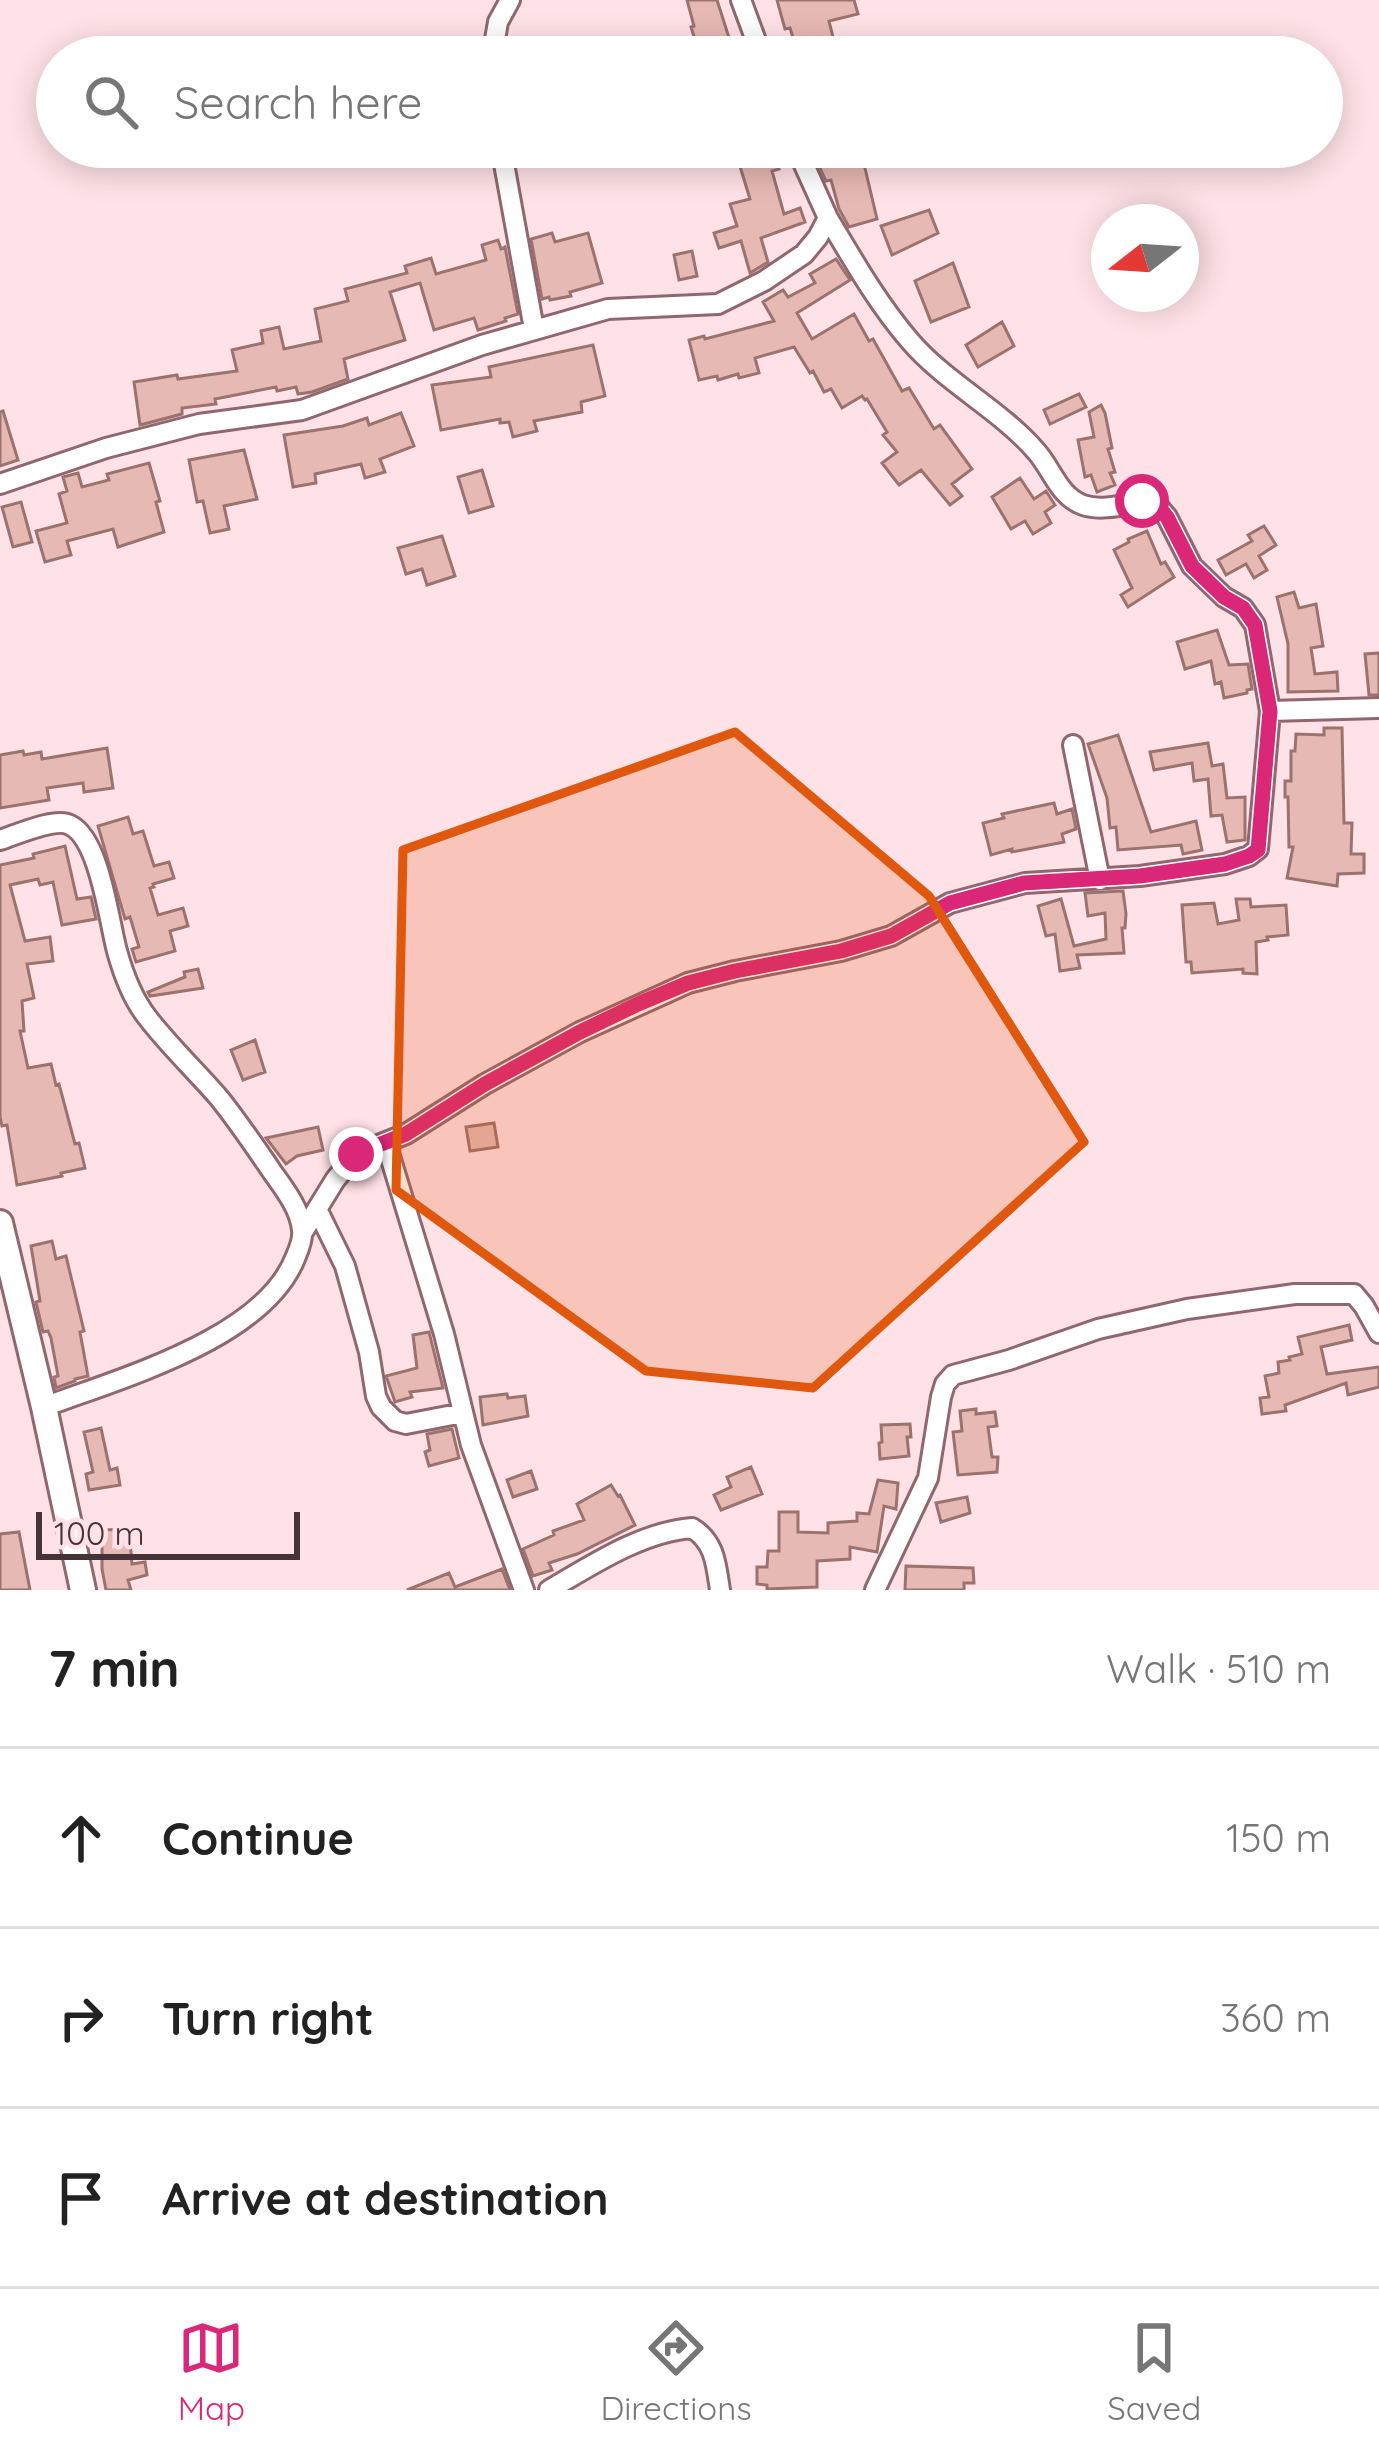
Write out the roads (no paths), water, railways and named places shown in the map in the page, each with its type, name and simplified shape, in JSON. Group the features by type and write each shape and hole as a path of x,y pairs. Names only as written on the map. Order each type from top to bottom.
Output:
{"main road":[{"path":"0,1222 83,1590"}],"street":[{"path":"496,36 510,0"},
{"path":"741,0 754,36"},
{"path":"505,168 534,329"},
{"path":"44,1407 174,1358 250,1315 280,1286 296,1258 303,1232 356,1154 406,1134 485,1084 638,1004 688,983 891,936 950,903 1024,883 1100,880 1225,864 1258,850 1270,711 1255,625 1243,608 1192,566 1156,504 1082,505 1062,491 1039,454 1007,422 911,343 828,218 805,168"},
{"path":"0,484 106,448 199,424 302,410 482,345 608,309 725,302 803,254 828,218"},
{"path":"1270,711 1379,708"},
{"path":"1073,745 1100,880"},
{"path":"0,840 56,822 71,825 85,838 108,898 122,966 140,1009 218,1097 262,1157 294,1204 303,1232"},
{"path":"386,1143 444,1334 471,1445 524,1590"},
{"path":"318,1211 345,1266 381,1407 395,1421 406,1424 463,1413"},
{"path":"875,1590 928,1478 940,1397 953,1375 1098,1329 1187,1309 1295,1294 1354,1294 1379,1333"},
{"path":"549,1590 606,1557 662,1533 692,1528 712,1548 720,1590"}]}
